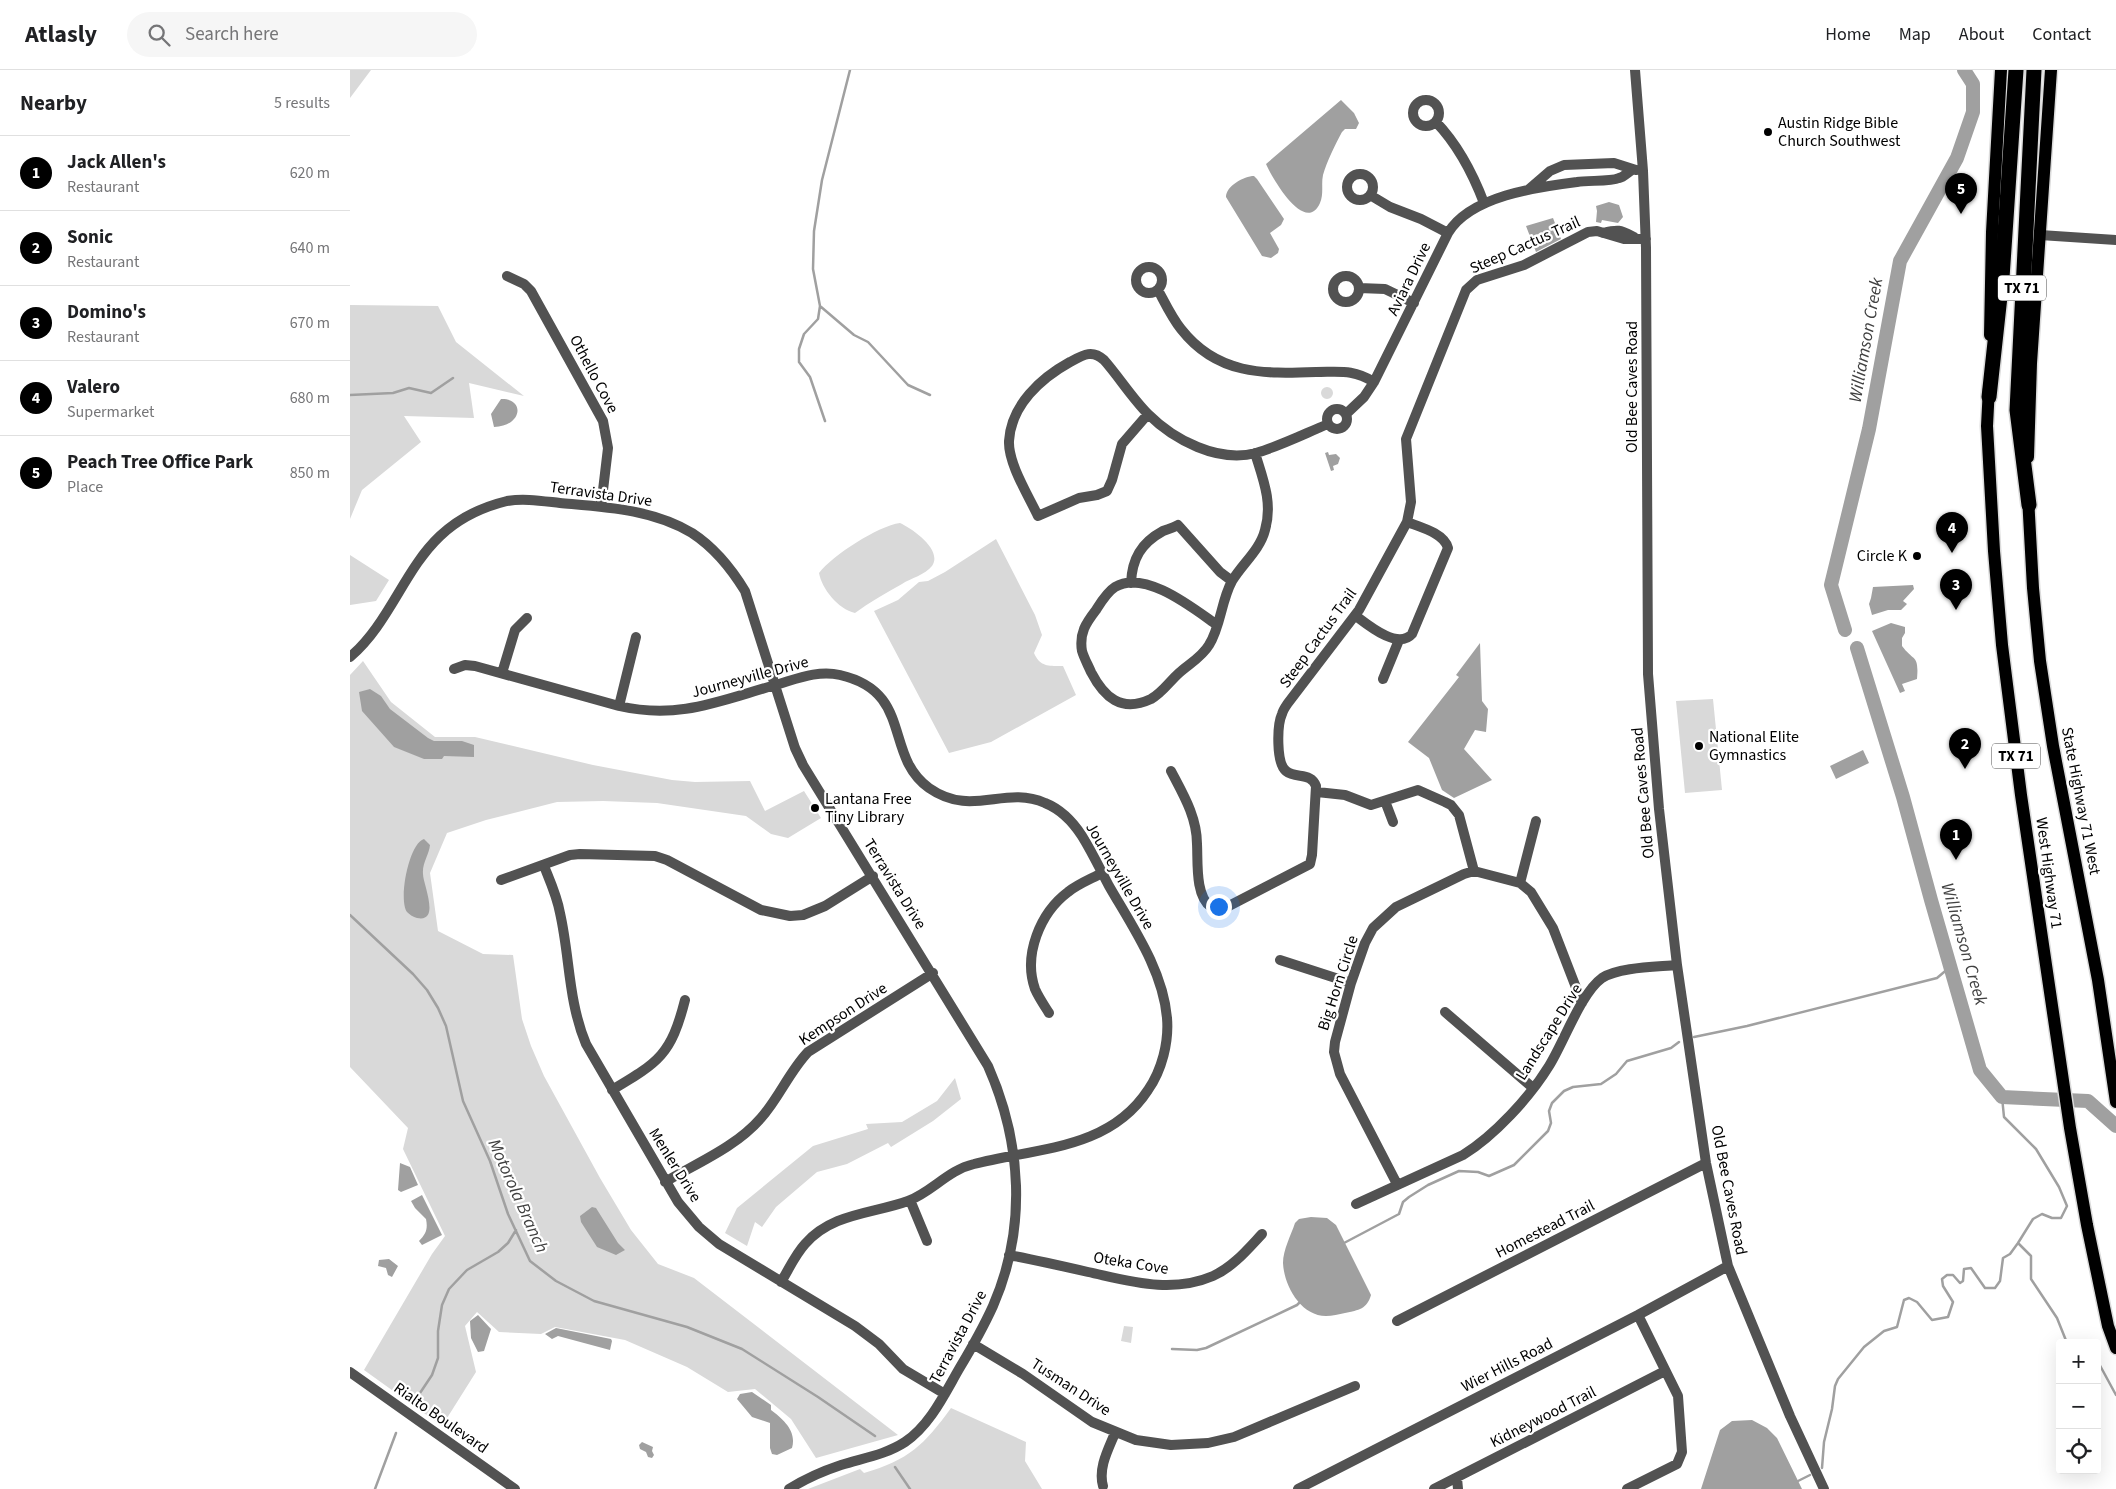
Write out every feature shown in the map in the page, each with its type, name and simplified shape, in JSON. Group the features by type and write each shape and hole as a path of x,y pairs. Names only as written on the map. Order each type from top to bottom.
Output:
{"highway":[{"name":"TX 71","path":"1989,397 2002,278 2016,70"},
{"name":"TX 71","path":"2029,505 2016,410 2034,70"}],"main road":[{"name":"TX 71","path":"1989,397 1992,232 2001,70"},
{"name":"State Highway 71 West","path":"2051,70 2031,363 2028,465 2033,588 2040,661 2053,746 2098,980 2116,1102"},
{"name":"West Highway 71","path":"1989,397 1987,426 1989,482 2002,645 2021,795 2070,1128 2096,1271 2108,1326 2116,1348"}],"street":[{"name":"Old Bee Caves Road","path":"1634,70 1643,171 1641,239 1648,674 1659,809 1677,965 1706,1163 1728,1266 1790,1416 1824,1489"},
{"path":"1436,122 1443,129 1474,177 1484,203"},
{"name":"Aviara Drive","path":"1527,191 1550,171 1564,165 1618,163 1632,170 1643,171"},
{"path":"1584,164 1586,181"},
{"name":"Aviara Drive","path":"1148,414 1122,444 1112,480 1106,491 1097,495 1079,498 1038,516 1010,452 1009,439 1012,424 1028,397 1047,376 1086,354 1095,354 1104,360 1148,414 1183,440 1201,448 1234,455 1255,453 1328,424 1327,415 1333,409 1343,410 1346,414 1364,397 1374,382 1448,232 1457,219 1484,203 1527,191 1586,181 1618,179 1632,170"},
{"path":"1370,195 1390,207 1448,232"},
{"name":"Steep Cactus Trail","path":"1316,792 1315,783 1308,777 1290,774 1281,767 1279,759 1281,714 1356,616 1407,522 1411,502 1406,439 1466,290 1476,280 1530,262 1592,231 1603,232 1613,229 1641,239"},
{"path":"2040,235 2116,240"},
{"name":"Othello Cove","path":"507,276 524,284 531,291 603,421 608,448 601,507"},
{"path":"1359,288 1385,289 1414,303"},
{"path":"1158,290 1180,328 1187,336 1203,351 1222,362 1242,370 1266,373 1355,372 1374,382"},
{"path":"1217,625 1171,594 1143,584 1131,583 1120,585 1108,592 1086,623 1081,637 1083,654 1104,693 1113,700 1132,704 1157,695 1204,652 1215,635 1225,598 1232,581 1260,542 1266,530 1269,500 1255,453"},
{"name":"Terravista Drive","path":"350,657 361,648 377,627 428,550 439,537 464,518 493,505 517,500 601,507 641,513 678,525 708,545 720,556 745,591 795,748 803,765 933,973 988,1066 1004,1108 1015,1155 1015,1218 1010,1255 993,1305 945,1394 926,1422 906,1441 874,1456 810,1477 789,1489"},
{"path":"1356,616 1372,628 1399,640 1407,638 1412,634 1448,550 1446,542 1440,536 1407,522"},
{"path":"1131,583 1134,559 1141,549 1153,538 1178,525 1220,572 1232,581"},
{"path":"502,673 515,630 527,618"},
{"path":"618,706 636,637"},
{"path":"1382,679 1399,640"},
{"name":"Journeyville Drive","path":"454,669 465,665 502,673 618,706 650,711 686,710 821,673 841,675 862,683 887,705 896,726 908,766 917,778 930,789 944,797 969,802 1012,797 1036,799 1068,818 1081,835 1143,946 1161,988 1167,1021 1164,1052 1149,1089 1135,1107 1104,1132 1076,1143 976,1163 959,1169 910,1200 843,1218 826,1226 807,1242 781,1282"},
{"path":"1171,771 1192,814 1198,843 1196,862 1202,897 1208,905 1215,909 1238,902 1310,864 1316,792 1345,795 1366,804 1385,801 1418,790 1451,805 1459,815 1474,872 1520,883 1531,892 1553,928 1582,1003"},
{"path":"1385,801 1393,822"},
{"path":"1520,883 1536,820"},
{"path":"501,880 570,855 590,853 655,856 667,860 761,910 774,915 790,916 803,915 825,906 873,876"},
{"name":"Menler Drive","path":"544,866 560,911 571,993 580,1029 586,1044 665,1182 682,1208 709,1236 731,1252 869,1336 904,1369 945,1394"},
{"name":"Big Horn Circle","path":"1397,1184 1360,1115 1336,1063 1335,1042 1351,983 1365,943 1378,922 1396,907 1464,874 1474,872"},
{"path":"1049,1013 1039,998 1033,977 1033,954 1038,931 1056,902 1068,892 1102,873"},
{"path":"1280,960 1351,983"},
{"name":"Landscape Drive","path":"1356,1204 1463,1155 1474,1148 1505,1119 1533,1088 1550,1065 1582,1003 1598,982 1608,975 1677,965"},
{"name":"Kempson Drive","path":"665,1182 751,1130 768,1110 793,1070 808,1052 933,973"},
{"path":"612,1090 647,1069 662,1054 678,1028 685,1000"},
{"path":"1445,1012 1533,1088"},
{"name":"Homestead Trail","path":"1397,1321 1706,1163"},
{"path":"910,1200 927,1241"},
{"name":"Oteka Cove","path":"1010,1255 1140,1284 1174,1286 1201,1280 1223,1270 1242,1256 1262,1234"},
{"name":"Wier Hills Road","path":"1298,1489 1638,1315 1728,1266"},
{"path":"1627,1489 1677,1464 1682,1452 1678,1396 1638,1315"},
{"name":"Tusman Drive","path":"973,1344 1023,1374 1083,1417 1115,1433 1136,1440 1171,1445 1208,1443 1234,1437 1355,1386"},
{"name":"Kidneywood Trail","path":"1434,1489 1458,1484 1665,1371"},
{"name":"Rialto Boulevard","path":"350,1372 515,1489"},
{"path":"1103,1486 1101,1479 1102,1466 1115,1433"}],"shaded area":[{"path":"350,70 371,70 350,98"},
{"path":"1341,100 1354,113 1359,123 1356,129 1345,129 1342,132 1323,175 1320,203 1314,211 1306,213 1289,200 1274,180 1266,164"},
{"path":"1254,176 1284,219 1281,225 1270,233 1279,249 1278,253 1271,258 1262,256 1226,197 1229,189 1236,182"},
{"path":"1609,202 1619,205 1623,217 1618,223 1602,220 1601,223 1596,222 1596,206"},
{"path":"1553,218 1561,239 1536,252 1526,226"},
{"path":"350,305 438,306 456,342 524,396 469,383 474,418 404,416 421,442 362,490 350,519"},
{"path":"1327,387 1333,393 1327,399 1321,393"},
{"path":"501,399 514,403 517,407 517,412 511,422 494,427 491,414"},
{"path":"1328,452 1329,455 1336,454 1340,458 1338,464 1333,466 1334,470 1331,471 1325,453"},
{"path":"900,523 919,535 930,547 934,560 932,566 926,572 884,594 855,613 837,603 827,592 819,573 834,558 856,542 891,525"},
{"path":"996,539 1035,615 1042,635 1034,653 1036,658 1049,666 1063,666 1076,695 991,742 949,753 874,611 898,600 919,582 928,581 945,572"},
{"path":"350,555 389,580 376,601 350,605"},
{"path":"1913,585 1914,589 1903,601 1907,604 1901,610 1888,610 1872,615 1869,604 1873,587"},
{"path":"1891,623 1905,627 1902,646 1915,659 1917,666 1917,679 1902,684 1905,691 1900,693 1872,631"},
{"path":"1480,643 1482,701 1488,709 1486,732 1475,730 1464,749 1492,780 1454,798 1442,790 1429,758 1408,742 1459,677 1456,675"},
{"path":"363,661 391,702 435,737 475,737 593,765 672,780 695,782 750,781 765,811 804,791 821,818 788,838 771,834 746,816 657,803 603,801 557,802 486,820 447,833 430,873 438,931 483,954 513,955 522,1019 544,1076 631,1230 658,1264 694,1278 898,1435 816,1458 791,1419 755,1389 728,1392 687,1367 625,1340 555,1327 541,1334 499,1332 477,1312 465,1326 476,1372 442,1426 364,1370 432,1254 445,1236 403,1149 408,1128 350,1067 350,675"},
{"path":"370,689 381,696 390,709 428,738 434,741 462,741 474,745 474,757 444,756 442,759 424,759 394,747 362,711 359,692"},
{"name":"National Elite Gymnastics","path":"1713,699 1722,790 1685,793 1676,701"},
{"path":"1863,750 1869,763 1836,779 1830,766"},
{"path":"424,839 430,845 423,870 429,909 428,915 424,918 417,918 407,912 404,885 406,872 414,850"},
{"path":"955,1078 961,1099 933,1121 891,1147 888,1143 847,1164 817,1172 776,1207 762,1227 755,1222 747,1246 725,1233 737,1208 813,1146 868,1129 866,1124 902,1122 937,1101"},
{"path":"400,1163 410,1167 418,1185 401,1192 398,1190"},
{"path":"422,1195 442,1235 422,1245 419,1241 426,1231 426,1219 411,1201"},
{"path":"592,1207 596,1208 618,1243 625,1250 616,1255 597,1247 581,1222 580,1216"},
{"path":"1311,1217 1327,1218 1336,1225 1371,1295 1362,1308 1331,1316 1317,1315 1302,1305 1290,1290 1284,1272 1283,1258 1295,1223 1299,1219"},
{"path":"389,1259 398,1266 392,1277 388,1275 386,1268 378,1266 379,1260"},
{"path":"478,1315 491,1329 484,1351 478,1352 471,1338 470,1321"},
{"path":"1124,1326 1133,1327 1131,1343 1121,1341"},
{"path":"556,1328 611,1339 610,1350 558,1336 552,1339 545,1334"},
{"path":"752,1392 771,1405 771,1410 788,1426 793,1436 792,1448 777,1455 772,1454 770,1448 770,1423 752,1417 737,1399 740,1394"},
{"path":"951,1408 1026,1442 1025,1461 1042,1489 808,1489 860,1469 864,1473 893,1463 914,1450 932,1432"},
{"path":"1752,1420 1767,1428 1777,1438 1802,1489 1701,1489 1720,1430 1732,1421"},
{"path":"642,1442 653,1447 654,1455 652,1458 648,1457 646,1452 640,1449 639,1445"}],"waterway":[{"path":"850,70 822,180 814,231 813,269 820,306 854,335 868,342 908,385 930,395"},
{"name":"Williamson Creek","path":"1845,630 1831,585 1869,429 1900,261 1957,158 1973,112 1973,84 1964,70"},
{"path":"820,306 818,319 804,334 799,349 799,362 810,377 825,421"},
{"path":"350,395 393,393 409,388 431,393 453,378"},
{"name":"Williamson Creek","path":"1857,648 1903,797 1980,1070 2002,1097 2088,1101 2116,1126"},
{"name":"Motorola Branch","path":"350,915 413,974 427,990 438,1008 446,1026 463,1101 490,1161 508,1214 530,1261 556,1281 594,1301 687,1327 742,1349 875,1436"},
{"path":"1694,1037 1747,1026 1937,978 1950,967"},
{"path":"1344,1243 1399,1214 1403,1202 1428,1185 1459,1171 1478,1172 1489,1176 1514,1165 1548,1131 1551,1123 1549,1111 1552,1103 1564,1091 1573,1087 1601,1084 1616,1074 1627,1061 1671,1048 1679,1042"},
{"path":"2002,1097 2004,1117 2036,1149 2059,1187 2067,1206 2061,1218 2052,1218 2042,1214 2033,1219 2018,1243 2031,1256 2031,1279 2057,1318 2065,1339"},
{"path":"420,1393 432,1375 438,1358 438,1331 442,1305 449,1289 467,1270 498,1252 508,1243 516,1230"},
{"path":"1822,1468 1824,1442 1838,1379 1864,1347 1884,1331 1897,1327 1904,1300 1909,1298 1917,1302 1932,1320 1948,1317 1953,1302 1943,1286 1942,1279 1947,1275 1953,1275 1960,1283 1963,1281 1964,1269 1971,1268 1985,1288 1995,1288 2000,1281 2003,1258 2010,1254 2018,1243"},
{"path":"1172,1349 1197,1350 1206,1348 1297,1305 1301,1301"},
{"path":"2101,1367 2116,1395"},
{"path":"375,1489 396,1433"},
{"name":"Motorola Branch","path":"895,1467 910,1489"},
{"path":"1798,1481 1810,1475"}],"place":[{"name":"Austin Ridge Bible Church Southwest","path":"1768,132"},
{"name":"Peach Tree Office Park","path":"1961,214"},
{"name":"Valero","path":"1952,553"},
{"name":"Circle K","path":"1917,556"},
{"name":"Domino's","path":"1956,610"},
{"name":"National Elite Gymnastics","path":"1699,746"},
{"name":"Sonic","path":"1965,769"},
{"name":"Lantana Free Tiny Library","path":"815,808"},
{"name":"Jack Allen's","path":"1956,860"}]}
